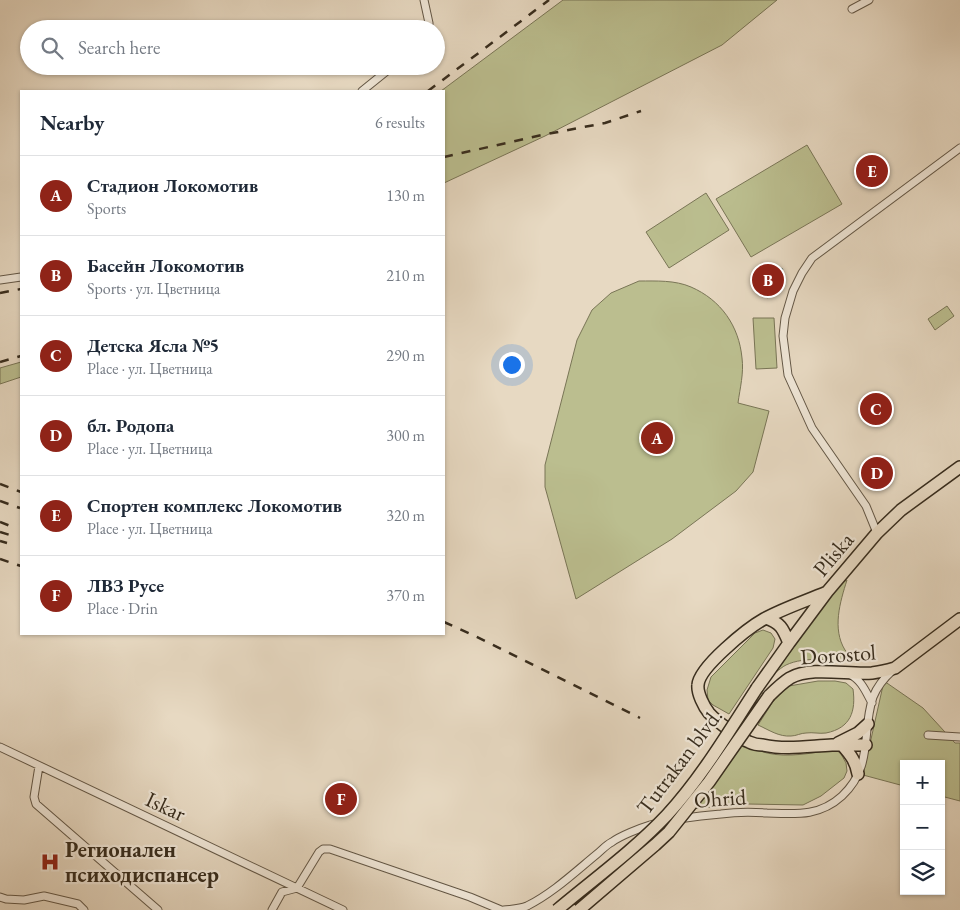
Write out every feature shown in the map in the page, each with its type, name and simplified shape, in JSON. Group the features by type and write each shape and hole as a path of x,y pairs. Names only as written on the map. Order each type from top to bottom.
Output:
{"main road":[{"name":"Pliska","path":"757,688 827,592 877,533 902,510 960,468"},
{"path":"827,592 766,618 739,636 702,674 698,685 701,699 705,708 712,716 748,742 780,748 866,745"},
{"path":"766,618 780,626 789,643"},
{"name":"Dorostol","path":"769,696 779,685 791,677 801,674 814,672 870,673 895,668 960,619"},
{"name":"Tutrakan blvd.","path":"557,910 634,846 667,815 700,773 757,688"},
{"name":"Tutrakan blvd.","path":"579,910 669,832 709,782 769,696"},
{"path":"837,745 858,733 868,724"},
{"path":"837,745 854,760 858,774"}],"street":[{"path":"424,0 428,20"},
{"path":"852,9 869,0"},
{"path":"363,90 382,75"},
{"path":"877,533 866,506 812,428 788,375 782,336 785,318 793,291 812,258 960,148"},
{"path":"0,280 20,277"},
{"name":"Ohrid","path":"504,910 525,907 546,894 612,841 647,826 670,820 722,814 798,814 812,812 828,806 841,797 851,786 862,766 874,695 880,684 895,668"},
{"path":"846,672 863,686 872,703"},
{"path":"928,735 960,737"},
{"name":"Iskar","path":"0,747 343,910"},
{"path":"39,766 34,797 36,804 158,910"},
{"path":"272,910 282,892 297,888 319,852 330,849 470,897 501,910"},
{"path":"0,897 24,900 44,896 78,904 84,910"}],"green space":[{"path":"563,0 777,0 722,45 545,136 445,183 445,90 442,90"},
{"path":"807,145 842,204 751,257 716,199"},
{"path":"706,193 729,230 669,268 646,232"},
{"path":"639,281 679,283 702,292 720,307 727,315 740,346 743,369 738,403 769,411 753,472 736,491 672,539 576,599 545,487 545,465 577,340 592,310 611,293"},
{"path":"947,306 954,316 935,330 928,319"},
{"path":"753,318 774,318 777,368 756,369"},
{"path":"20,362 20,377 0,384 0,368"},
{"path":"847,580 838,615 838,624 841,642 846,651 854,658 853,662 819,659 802,660 786,665 776,672 826,597"},
{"path":"763,630 771,633 775,639 773,648 729,714 708,700 707,690 711,677 755,633"},
{"path":"818,681 846,683 853,689 854,704 852,711 846,723 841,727 826,733 802,733 787,736 774,733 758,725 774,700 789,686"},
{"path":"884,681 923,708 955,743 960,743 960,801 945,797 945,760 900,760 900,785 863,775"},
{"path":"741,743 764,752 783,755 835,749 841,754 846,763 847,771 844,778 821,796 803,805 747,804 690,809"}],"water":[{"path":"769,263 783,269 768,298 754,290"}],"railway":[{"path":"429,90 549,0"},
{"path":"445,157 605,123 641,111"},
{"path":"0,293 20,289"},
{"path":"0,362 20,356"},
{"path":"0,484 20,492"},
{"path":"0,501 20,508"},
{"path":"0,522 13,527"},
{"path":"0,532 10,535"},
{"path":"0,541 7,543"},
{"path":"0,559 20,566"},
{"path":"445,622 640,718"}],"place":[{"name":"Спортен комплекс Локомотив","path":"872,171"},
{"name":"Басейн Локомотив","path":"768,280"},
{"name":"Детска Ясла №5","path":"876,409"},
{"name":"Стадион Локомотив","path":"657,438"},
{"name":"бл. Родопа","path":"877,473"},
{"name":"ЛВЗ Русе","path":"341,799"},
{"name":"Регионален психодиспансер","path":"50,862"}]}
